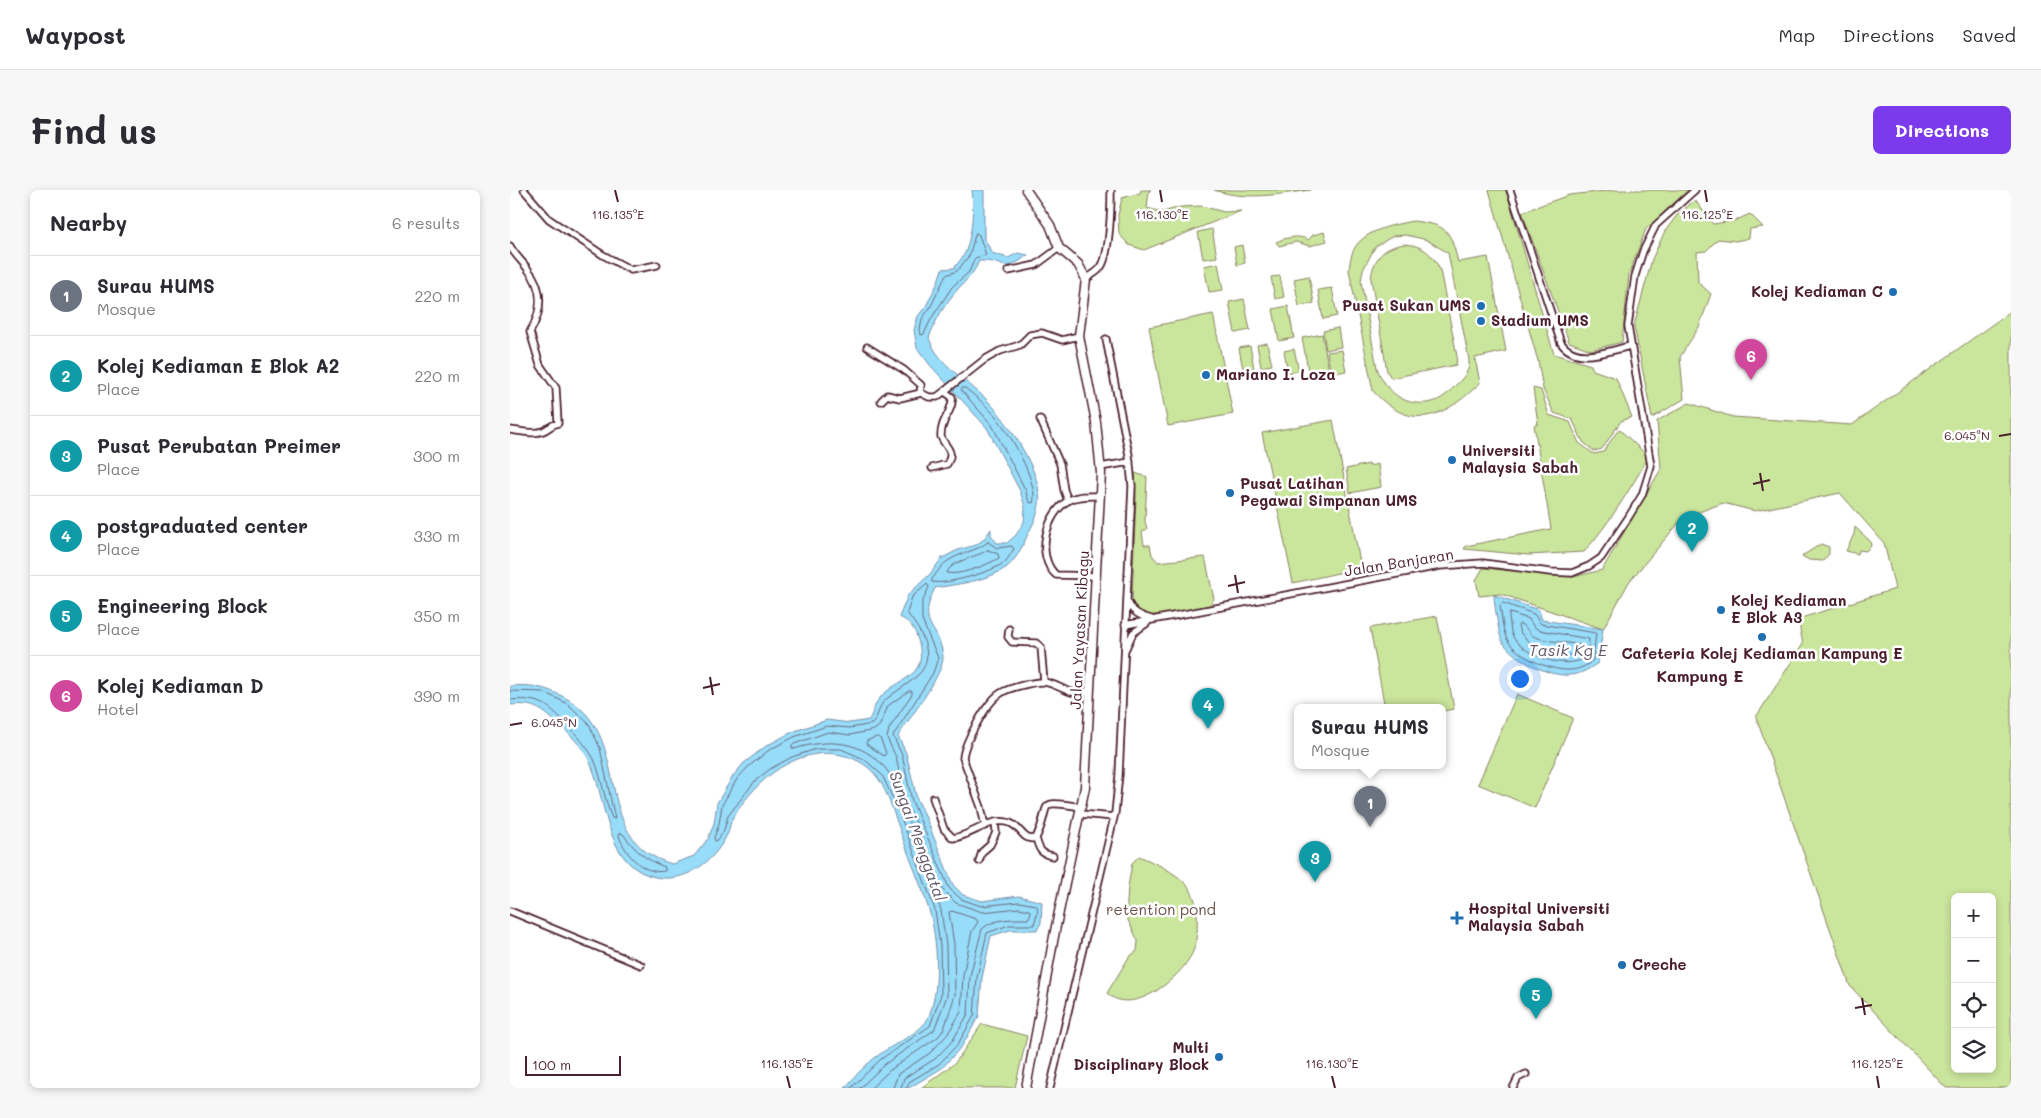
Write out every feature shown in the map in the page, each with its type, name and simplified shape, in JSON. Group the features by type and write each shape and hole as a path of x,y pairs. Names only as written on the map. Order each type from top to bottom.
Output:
{"street":[{"path":"524,190 548,219 603,255 631,270 657,266"},
{"path":"1026,190 1046,218 1059,248 1078,264 1086,279 1099,270 1104,260 1108,242 1111,190"},
{"path":"1510,190 1561,343 1572,354 1584,356 1630,346"},
{"name":"Jalan Banjaran","path":"1125,625 1440,566 1489,564 1572,573 1589,566 1601,558 1642,495 1652,466 1628,326 1630,298 1635,276 1643,251 1656,225 1695,190"},
{"path":"510,246 537,284 541,307 537,320 530,332 540,365 556,388 558,409 558,423 550,425 542,432 525,434 510,430"},
{"path":"1008,271 1036,265 1059,248"},
{"name":"Jalan Yayasan Kibagu","path":"1026,1088 1055,931 1081,811 1087,766 1100,467 1096,422 1078,336 1086,279"},
{"path":"881,402 887,395 900,398 920,393 934,397 992,355 1020,346 1030,335 1042,333 1062,340 1078,336"},
{"path":"1050,1088 1114,818 1119,775 1132,486 1130,462 1106,339"},
{"path":"867,347 909,373 921,385 920,393"},
{"path":"932,468 947,464 950,457 950,450 941,437 942,422 952,401 946,390"},
{"path":"1040,419 1060,464 1064,490 1068,501"},
{"path":"1100,467 1130,462"},
{"path":"1095,576 1056,575 1052,572 1045,553 1048,526 1059,508 1077,497 1100,496"},
{"path":"1127,600 1131,609 1138,614 1156,620"},
{"path":"1124,654 1133,633 1156,620"},
{"path":"1009,628 1008,637 1012,642 1036,643 1042,647 1044,682"},
{"path":"985,826 981,807 966,768 964,752 984,712 994,698 1001,692 1044,682 1072,692 1090,692"},
{"path":"933,798 944,828 953,838 995,822 1010,824 1031,840 1036,838 1041,830 1045,809 1054,802 1081,811 1114,818"},
{"path":"978,861 982,852 990,845 994,838 996,832 995,822"},
{"path":"1036,838 1040,851 1043,854 1054,856"},
{"path":"510,911 641,965"},
{"path":"1513,1088 1518,1078 1526,1074"}],"green space":[{"path":"1141,190 1151,190 1149,191 1147,208 1162,212 1181,207 1202,206 1224,212 1241,211 1144,250 1129,245 1119,234 1118,215 1122,198 1140,193"},
{"path":"1214,190 1311,190 1250,196"},
{"path":"1489,190 1506,190 1554,354 1591,365 1593,370 1616,378 1632,417 1621,421 1602,449 1594,451 1583,442 1572,419 1554,413 1543,389 1538,361"},
{"path":"1615,190 1688,190 1646,229 1629,274 1622,342 1591,350 1569,342 1522,212 1569,195"},
{"path":"1695,200 1713,224 1734,221 1750,214 1763,227 1750,229 1749,238 1736,241 1718,239 1706,251 1697,252 1698,282 1711,294 1699,327 1680,357 1684,399 1652,418 1634,326 1652,259 1665,231 1678,214"},
{"name":"Stadium UMS","path":"1413,221 1433,224 1445,231 1452,242 1458,262 1488,257 1506,351 1475,358 1480,383 1453,405 1427,416 1414,416 1401,412 1387,404 1373,391 1349,270 1352,254 1362,240 1377,230","holes":["1406,235 1427,240 1448,253 1469,364 1464,376 1446,395 1432,402 1413,403 1391,391 1377,368 1361,281 1363,270 1375,247 1393,236"]},
{"path":"1212,229 1217,257 1203,259 1198,232"},
{"path":"1324,232 1327,241 1310,246 1296,242 1279,246 1276,242 1296,237 1308,240 1313,235"},
{"path":"1404,244 1422,248 1431,255 1440,270 1457,356 1456,365 1391,378 1387,371 1371,279 1377,259 1385,251"},
{"path":"1242,245 1245,263 1237,265 1234,247"},
{"path":"1218,263 1223,290 1209,292 1204,266"},
{"path":"1280,276 1284,297 1275,299 1271,277"},
{"path":"1309,276 1314,303 1299,306 1294,279"},
{"path":"1332,288 1337,316 1323,319 1318,290"},
{"path":"1244,299 1250,330 1235,333 1229,302"},
{"path":"1288,306 1294,338 1279,341 1273,309"},
{"path":"2011,311 2011,1088 1946,1088 1850,986 1756,717 1803,644 1798,619 1895,589 1884,543 1840,493 1755,511 1723,503 1683,518 1629,582 1603,629 1501,594 1479,596 1476,580 1483,568 1573,577 1602,570 1661,469 1657,421 1689,403 1733,417 1852,425"},
{"path":"1213,314 1233,414 1168,426 1149,327"},
{"path":"1338,328 1341,347 1326,350 1323,331"},
{"path":"1322,334 1329,371 1309,375 1302,338"},
{"path":"1267,343 1272,365 1261,367 1257,345"},
{"path":"1250,346 1254,368 1243,370 1239,348"},
{"path":"1294,349 1299,371 1288,373 1284,351"},
{"path":"1342,350 1346,371 1331,374 1327,352"},
{"path":"1533,388 1541,390 1549,415 1570,422 1579,443 1594,454 1603,452 1619,429 1649,457 1611,518 1584,552 1528,555 1464,549 1466,546 1551,529 1534,425 1538,424"},
{"path":"1333,420 1361,568 1293,583 1262,433"},
{"path":"1369,464 1369,466 1378,464 1381,487 1350,493 1346,469"},
{"path":"1135,473 1147,477 1145,521 1147,529 1142,532 1144,545 1150,545 1152,555 1158,562 1205,557 1214,599 1210,605 1161,615 1143,614 1135,609 1132,600 1136,497"},
{"path":"1855,527 1870,541 1871,546 1866,551 1859,550 1858,554 1846,551 1854,534"},
{"path":"1821,544 1829,547 1829,554 1823,561 1809,560 1802,556"},
{"path":"1437,616 1454,709 1446,710 1446,704 1384,704 1370,628"},
{"path":"1517,694 1573,718 1535,808 1478,784"},
{"name":"retention pond","path":"1139,856 1169,871 1188,886 1196,907 1197,936 1189,959 1169,981 1144,997 1130,1001 1118,1000 1107,993 1129,957 1137,951 1138,941 1126,916 1132,863"},
{"path":"982,1024 1027,1036 1015,1088 921,1088 955,1063"}],"water":[{"name":"Sungai Menggatal","path":"972,190 984,190 984,238 992,253 1008,258 1018,253 1028,255 1008,266 988,261 979,261 972,273 945,306 929,338 945,363 993,406 1010,429 1026,455 1037,481 1039,507 1022,546 1014,560 1007,567 982,579 935,588 930,601 928,618 941,645 942,664 932,685 898,736 906,753 917,799 953,885 963,895 982,901 1019,896 1042,902 1041,923 1037,930 1010,930 991,936 982,978 979,1016 962,1046 942,1068 909,1088 845,1088 875,1058 923,1025 931,1009 936,981 936,950 929,910 892,806 881,782 872,771 858,761 842,755 825,753 804,757 791,762 769,776 741,805 731,822 722,844 706,863 685,875 673,878 648,875 634,867 623,856 614,841 595,774 582,749 566,731 541,710 525,705 510,705 510,686 524,685 549,690 562,696 585,713 599,735 608,759 619,810 629,833 645,851 672,864 694,856 708,839 714,823 717,803 733,776 744,763 766,746 792,732 827,720 850,723 869,720 879,699 916,670 920,663 921,653 917,636 909,623 899,617 908,595 930,574 942,558 958,550 976,545 984,539 991,529 991,535 997,543 1007,543 1016,535 1024,522 1025,507 1020,491 987,428 917,348 914,330 918,316 926,306 942,269 954,268 966,251 972,221"},
{"name":"Tasik Kg E","path":"1494,595 1539,610 1542,620 1603,629 1598,663 1578,674 1570,675 1552,673 1532,666 1514,654 1502,641"}],"place":[{"name":"Kolej Kediaman C","path":"1893,292"},
{"name":"Pusat Sukan UMS","path":"1481,306"},
{"name":"Stadium UMS","path":"1481,321"},
{"name":"Mariano I. Loza","path":"1206,375"},
{"name":"Kolej Kediaman D","path":"1751,380"},
{"name":"Universiti Malaysia Sabah","path":"1452,460"},
{"name":"Pusat Latihan Pegawai Simpanan UMS","path":"1230,493"},
{"name":"Kolej Kediaman E Blok A2","path":"1692,552"},
{"name":"Kolej Kediaman E Blok A3","path":"1721,610"},
{"name":"Cafeteria Kolej Kediaman Kampung E","path":"1762,637"},
{"name":"postgraduated center","path":"1208,729"},
{"name":"Surau HUMS","path":"1370,827"},
{"name":"Pusat Perubatan Preimer","path":"1315,882"},
{"name":"Hospital Universiti Malaysia Sabah","path":"1457,918"},
{"name":"Creche","path":"1622,965"},
{"name":"Engineering Block","path":"1536,1019"},
{"name":"Multi Disciplinary Block","path":"1219,1057"}],"district":[{"name":"Kampung E","path":"1700,676"}]}
